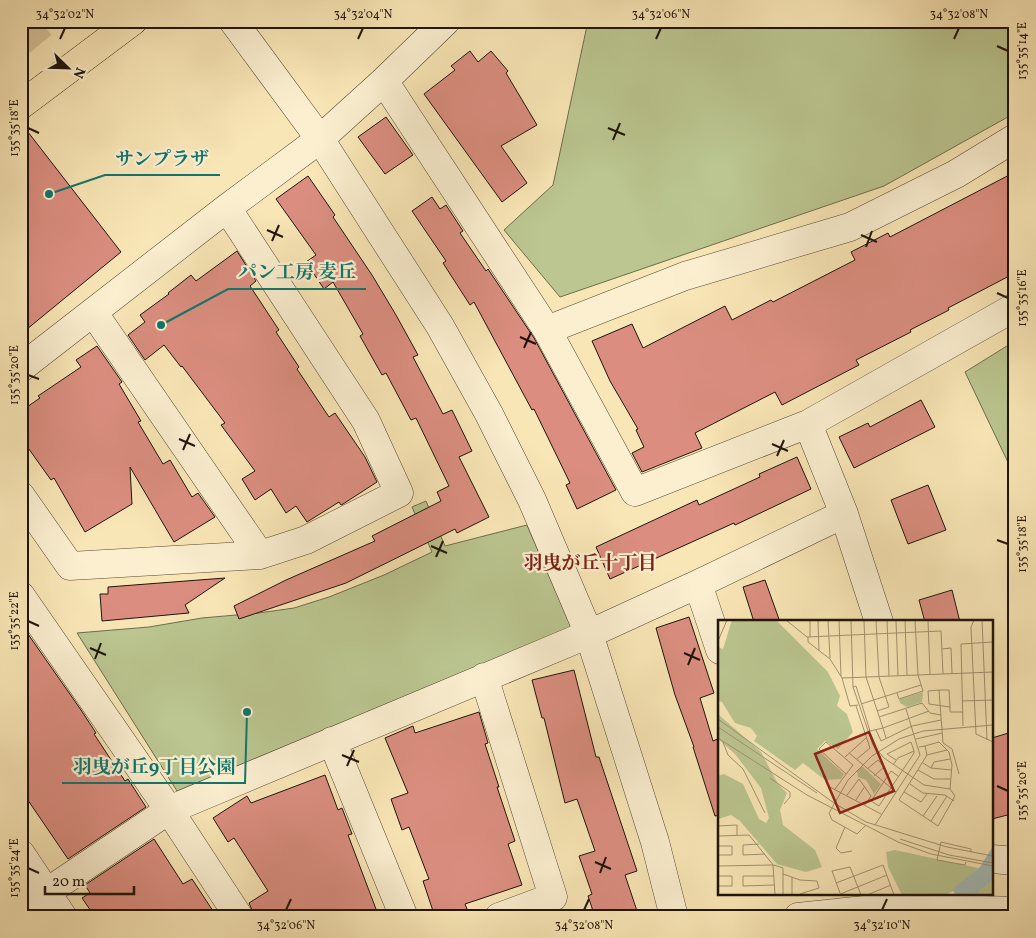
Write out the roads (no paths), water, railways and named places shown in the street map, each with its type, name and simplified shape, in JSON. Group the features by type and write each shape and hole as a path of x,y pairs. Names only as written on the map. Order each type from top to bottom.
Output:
{"main road":[{"path":"21,105 133,21"}],"street":[{"path":"233,21 320,139 440,326 489,414 532,500 590,634 655,842 674,917"},
{"path":"21,368 226,208 320,139 446,21"},
{"path":"384,81 547,330 636,492 808,424 1015,307"},
{"path":"547,330 685,276 850,227 956,174 1015,138"},
{"path":"21,496 70,566 260,555 306,540 399,493 366,421 226,208"},
{"path":"93,312 260,555"},
{"path":"808,424 844,514 878,620"},
{"path":"21,911 169,810 590,634 844,514"},
{"path":"698,584 718,644"},
{"path":"21,596 169,810 240,917"},
{"path":"484,677 554,897 499,917"},
{"path":"332,741 404,917"},
{"path":"21,854 63,917"},
{"path":"994,859 1015,861"},
{"path":"798,917 893,907 1015,911"}],"tunnel":[{"path":"21,42 46,21"}],"place":[{"name":"サンプラザ","path":"49,194"},
{"name":"パン工房 麦丘","path":"161,325"},
{"name":"羽曳が丘9丁目公園","path":"247,712"}],"district":[{"name":"羽曳が丘十丁目","path":"590,562"}]}
